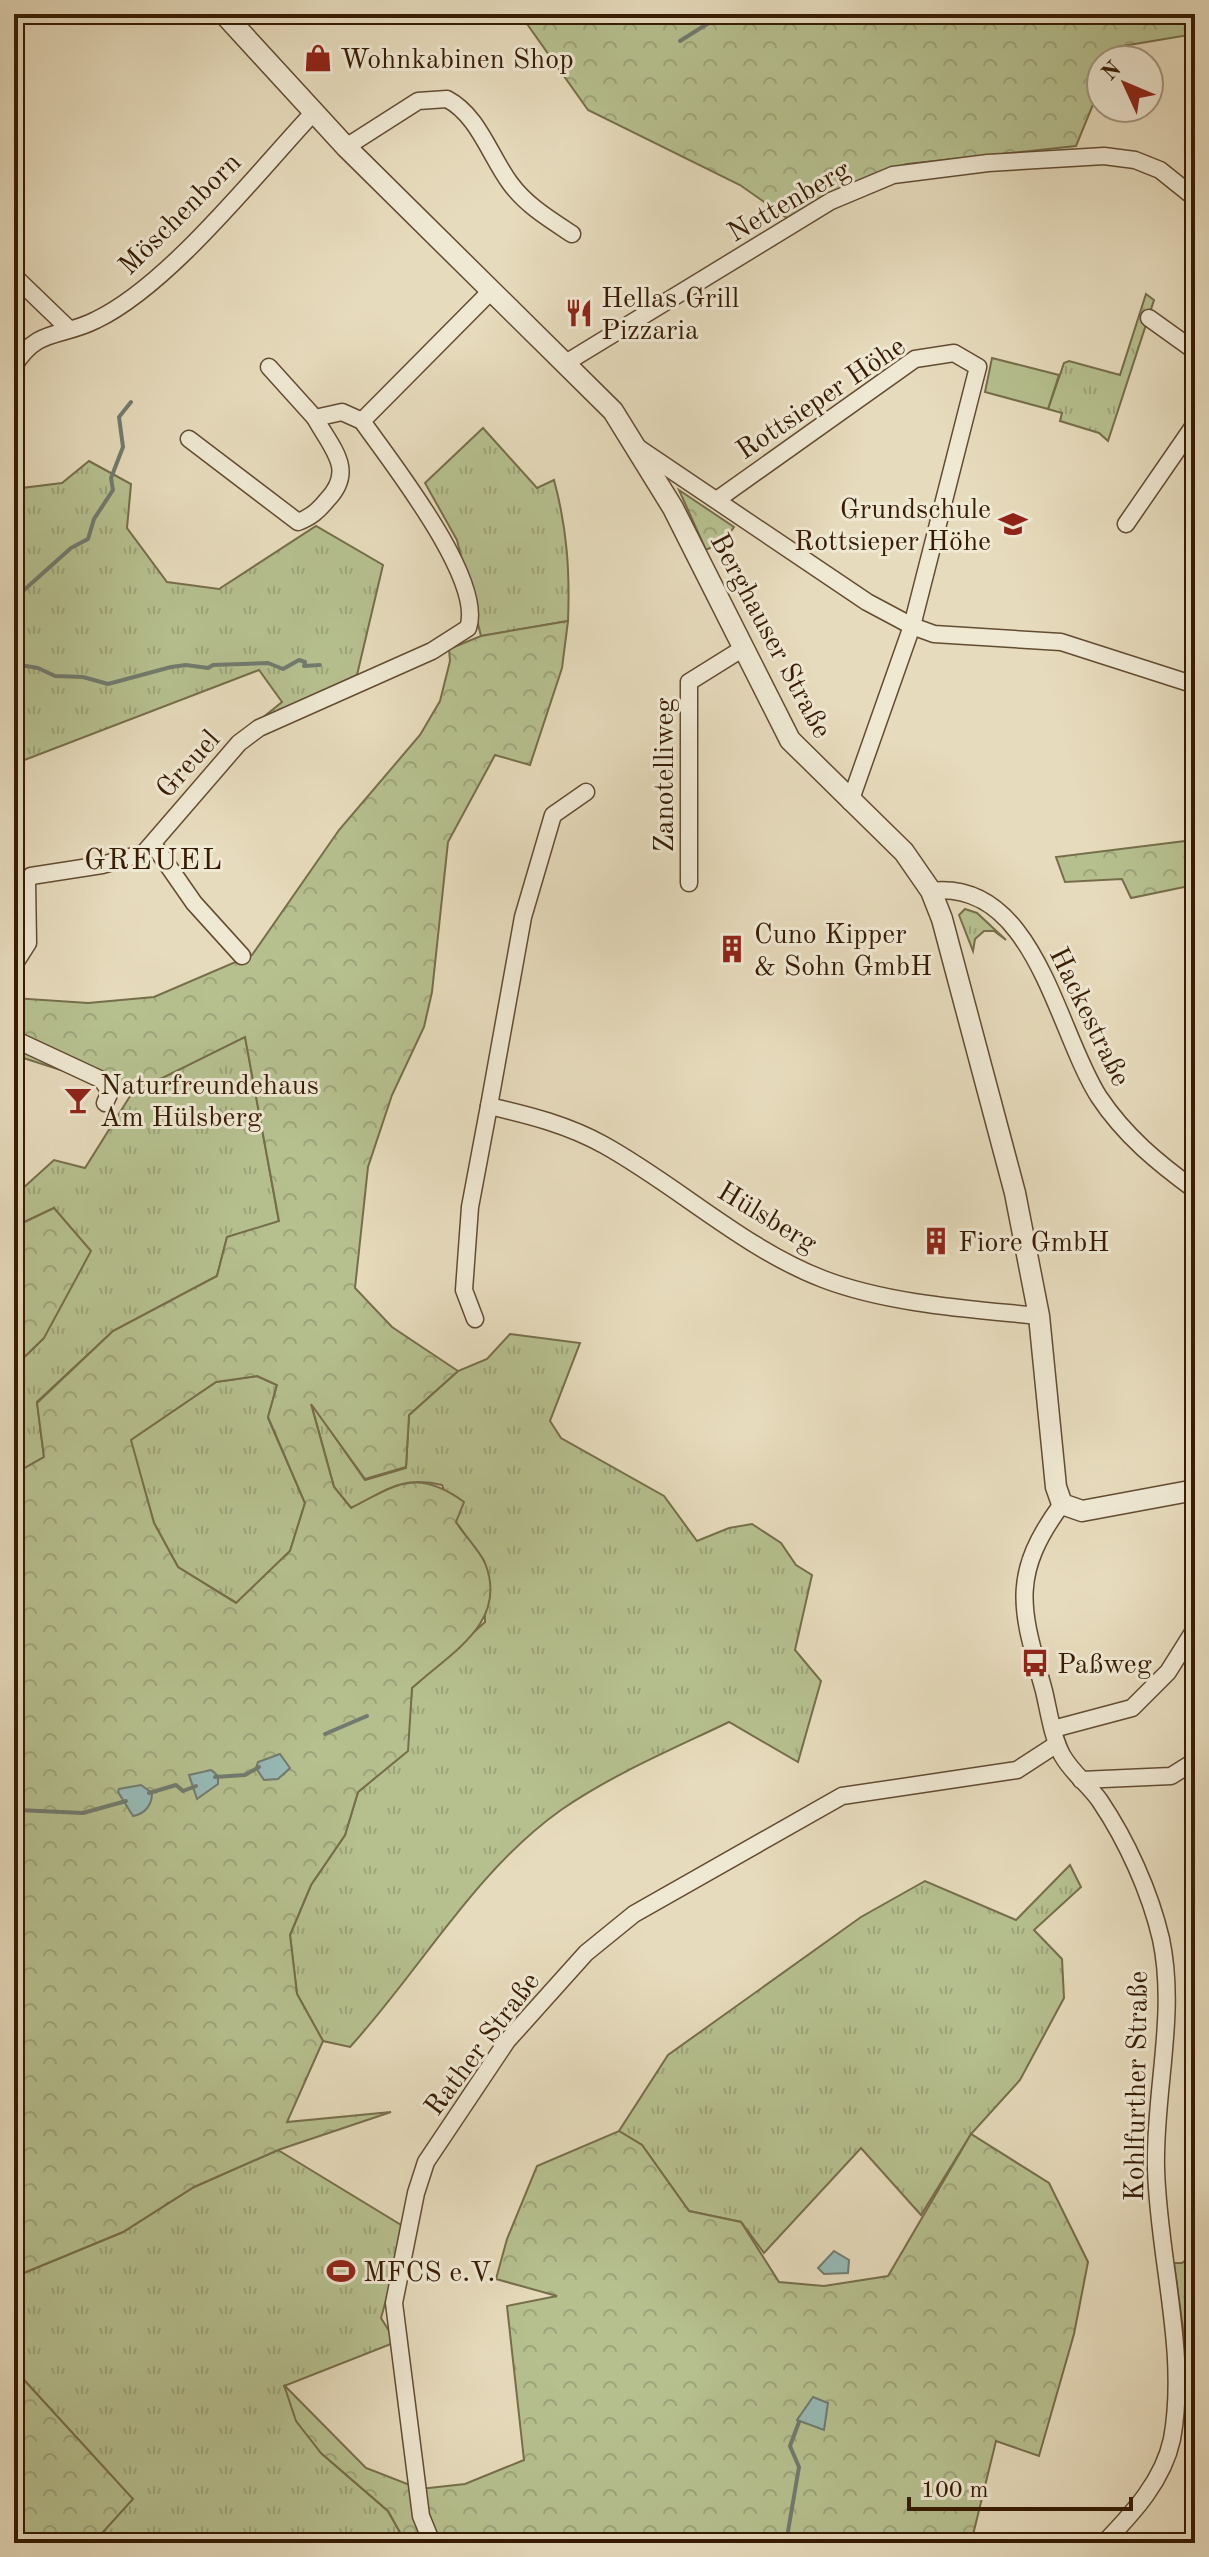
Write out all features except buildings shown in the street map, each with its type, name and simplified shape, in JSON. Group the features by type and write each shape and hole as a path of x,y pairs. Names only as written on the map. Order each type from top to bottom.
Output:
{"street":[{"name":"Berghauser Straße","path":"224,14 346,147 490,292 603,399 673,508 790,740 904,852 931,891 942,919 996,1119 1039,1316 1056,1487 1062,1504"},
{"path":"346,147 418,101 447,99 468,116 512,187 533,209 572,234"},
{"name":"Möschenborn","path":"14,366 37,339 97,320 138,292 177,259 313,113"},
{"name":"Nettenberg","path":"564,364 831,201 893,175 1062,156 1123,157 1160,170 1195,198"},
{"path":"14,276 69,329"},
{"path":"315,418 342,412 362,421 490,292"},
{"path":"1149,318 1195,351"},
{"name":"Rottsieper Höhe","path":"718,499 915,359 936,353 954,353 978,367 912,626 850,802"},
{"path":"189,439 298,522 313,515 340,486 343,470 315,418 269,367"},
{"name":"Greuel","path":"14,965 28,943 27,882 31,876 134,858 153,844 239,743 267,724 432,651 458,637 470,624 470,608 453,557 362,421"},
{"path":"1126,524 1195,424"},
{"path":"636,446 867,602 912,626 934,634 1061,642 1195,685"},
{"name":"Zanotelliweg","path":"689,883 689,682 742,649"},
{"path":"475,1319 464,1290 470,1207 523,917 553,815 586,792"},
{"path":"153,844 194,903 242,956"},
{"name":"Hackestraße","path":"931,891 954,888 977,895 1018,930 1079,1061 1109,1111 1133,1140 1195,1190"},
{"path":"14,1039 102,1080 110,1092 105,1103"},
{"name":"Hülsberg","path":"489,1106 550,1120 602,1143 779,1258 824,1279 934,1306 1039,1316"},
{"path":"1062,1504 1082,1511 1195,1490"},
{"name":"Kohlfurther Straße","path":"1062,1504 1038,1537 1025,1575 1026,1623 1031,1652 1055,1736 1081,1780 1110,1816 1144,1890 1161,1940 1166,1991 1156,2170 1175,2358 1171,2440 1159,2475 1133,2514 1104,2543"},
{"path":"1055,1736 1132,1708 1168,1672 1195,1629"},
{"name":"Rather Straße","path":"432,2543 421,2516 394,2303 416,2193 426,2162 507,2041 586,1953 634,1914 842,1796 1017,1770 1055,1736"},
{"path":"1081,1780 1171,1776 1195,1761"}],"green space":[{"path":"520,14 1195,14 1195,34 1135,44 1085,44 1085,124 1076,146 907,164 871,175 787,218 740,185 588,110"},
{"path":"1146,294 1154,300 1108,441 1099,433 1060,421 1062,413 1048,409 1064,363 1069,361 1120,375"},
{"path":"992,358 1059,375 1048,409 985,392"},
{"path":"483,428 537,488 554,480 567,550 568,621 481,636 457,540 425,483"},
{"path":"89,461 131,484 127,528 167,582 219,589 316,526 383,565 357,675 256,723 282,702 259,670 14,764 14,489 62,483"},
{"path":"679,490 734,527 724,541 706,550"},
{"path":"568,621 562,668 530,765 495,755 448,842 432,992 424,1027 392,1095 368,1167 355,1288 392,1327 458,1371 409,1415 406,1467 365,1479 311,1404 334,1487 351,1508 408,1483 433,1485 448,1492 464,1502 456,1522 485,1563 490,1584 489,1603 472,1635 412,1688 408,1751 358,1792 345,1835 311,1885 290,1935 297,1994 323,2041 287,2122 391,2112 278,2150 194,2187 123,2232 14,2277 14,1474 44,1457 37,1403 113,1331 217,1276 227,1237 279,1221 245,1037 132,1093 14,1055 14,998 88,1003 154,997 252,955 339,830 420,735 440,701 450,661 449,649 481,636","holes":["257,1376 277,1385 268,1417 305,1503 290,1551 236,1603 178,1567 154,1523 131,1440 216,1382"]},
{"path":"1195,835 1195,1043 1187,985 1189,886 1131,898 1122,879 1065,882 1056,857 1185,841"},
{"path":"965,909 977,913 1006,940 994,931 984,931 975,939 973,951 959,915"},
{"path":"245,1036 279,1222 227,1237 217,1276 113,1331 37,1402 44,1457 14,1474 14,1367 44,1338 54,1208 14,1227 14,1191 22,1189 54,1160 85,1168 132,1093"},
{"path":"54,1208 91,1251 44,1338 14,1367 14,1227"},
{"path":"510,1334 580,1343 550,1421 561,1438 664,1496 697,1541 729,1528 752,1524 781,1543 796,1565 812,1575 795,1650 821,1681 798,1762 729,1722 601,1785 530,1834 502,1862 475,1891 350,2047 323,2041 297,1994 290,1935 311,1885 345,1835 358,1792 407,1751 412,1688 485,1622 484,1561 456,1522 442,1485 405,1483 385,1490 352,1509 334,1487 311,1403 365,1480 406,1468 409,1415 458,1371 487,1359"},
{"path":"257,1376 277,1385 268,1418 305,1503 290,1551 237,1603 178,1567 154,1523 130,1440 216,1382"},
{"path":"1070,1865 1081,1887 1034,1930 1062,1959 1064,1998 1020,2080 971,2134 921,2215 861,2148 764,2253 741,2222 689,2211 642,2145 619,2131 668,2055 861,1917 925,1881 1016,1920"},
{"path":"619,2131 642,2145 689,2211 741,2222 779,2282 824,2286 888,2276 971,2134 1049,2183 1088,2262 1074,2334 1039,2456 996,2441 971,2543 406,2543 388,2511 321,2453 296,2421 284,2385 366,2468 420,2489 465,2484 524,2460 507,2306 557,2296 496,2279 507,2239 537,2166"},
{"path":"278,2150 406,2228 381,2318 396,2342 284,2386 321,2453 388,2511 406,2543 93,2543 132,2499 14,2369 14,2277 123,2232 194,2187"},
{"path":"1195,2253 1195,2405 1186,2404 1185,2343 1174,2263 1182,2263"},
{"path":"14,2369 133,2499 93,2543 14,2543"}],"water":[{"path":"280,1754 290,1768 278,1779 264,1780 256,1768 258,1762"},
{"path":"211,1770 218,1776 218,1784 197,1799 189,1775"},
{"path":"141,1785 152,1793 151,1801 144,1811 133,1816 118,1792 119,1789"},
{"path":"834,2251 849,2260 848,2273 824,2274 818,2268"},
{"path":"813,2397 828,2403 824,2430 797,2420"}],"waterway":[{"path":"680,41 723,14"},
{"path":"14,599 71,548 88,539 94,519 113,490 111,478 123,447 119,417 131,402"},
{"name":"Möschenborn","path":"14,664 38,668 55,676 83,677 108,684 186,665 208,668 213,665 268,663 283,669 299,660 305,662 304,666 320,665"},
{"path":"325,1734 367,1716"},
{"path":"215,1777 245,1775 259,1767"},
{"path":"149,1793 176,1785 183,1791 196,1786"},
{"path":"14,1813 18,1810 83,1813 126,1801"},
{"path":"786,2543 799,2467 790,2446 799,2422"}],"place":[{"name":"Wohnkabinen Shop","path":"318,58"},
{"name":"Hellas Grill Pizzaria","path":"579,313"},
{"name":"Grundschule Rottsieper Höhe","path":"1013,524"},
{"name":"Cuno Kipper & Sohn GmbH","path":"732,949"},
{"name":"Naturfreundehaus Am Hülsberg","path":"78,1100"},
{"name":"Fiore GmbH","path":"936,1241"},
{"name":"Paßweg","path":"1035,1663"},
{"name":"MFCS e.V.","path":"341,2271"}],"district":[{"name":"GREUEL","path":"154,859"}]}
